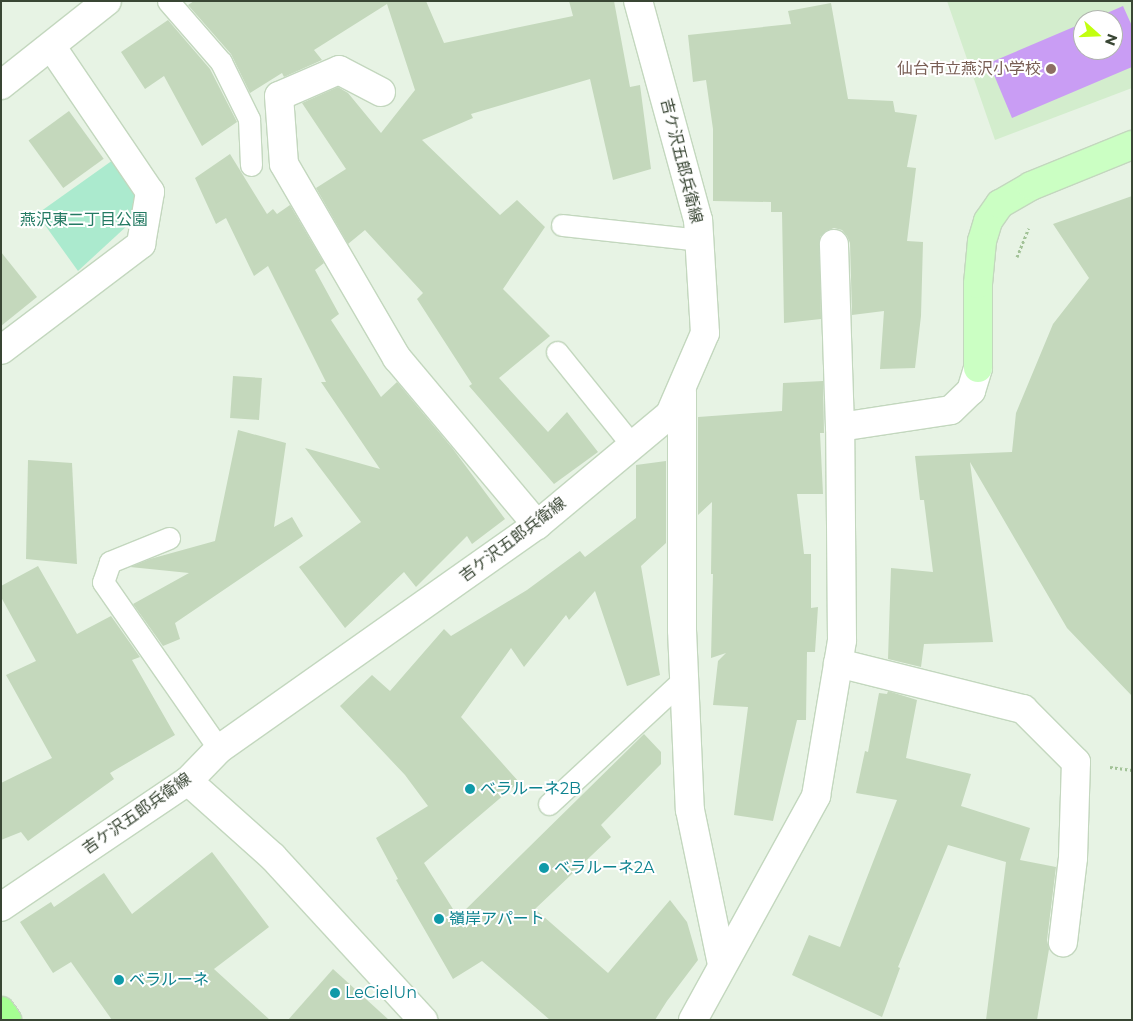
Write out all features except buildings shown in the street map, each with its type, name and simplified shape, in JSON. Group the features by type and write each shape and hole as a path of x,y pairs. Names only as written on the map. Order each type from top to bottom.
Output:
{"main road":[{"path":"1,1012 6,1020"}],"street":[{"path":"1,86 107,1"},
{"name":"吉ケ沢五郎兵衛線","path":"1,907 188,781 219,749 537,525 670,414 705,333 698,220 638,1"},
{"path":"1,350 141,244 150,192 52,47"},
{"path":"381,92 339,70 280,96 284,164 397,358 537,525"},
{"path":"840,426 951,410 971,391 978,368 978,284 982,241 988,220 1000,204 1031,186 1132,145"},
{"path":"693,1020 816,796 842,640 840,426 834,244"},
{"path":"682,388 682,630 690,810 722,965"},
{"path":"838,663 1023,709 1076,762 1073,858 1063,942"},
{"path":"188,781 273,857 423,1020"}],"lane":[{"path":"168,1 221,62 249,120 251,165"},
{"path":"562,225 699,240"},
{"path":"557,352 632,445"},
{"path":"168,538 110,562 103,582 219,749"},
{"path":"549,804 684,679"}],"shaded area":[{"name":"仙台市立燕沢小学校","path":"947,1 1132,1 1132,88 995,140"},
{"path":"1123,6 1132,26 1132,67 1012,118 989,63 1073,27 1073,60 1123,60 1123,10 1114,10"}],"green space":[{"name":"燕沢東二丁目公園","path":"113,160 135,195 129,224 78,271 37,214"}],"place":[{"name":"仙台市立燕沢小学校","path":"1051,69"},
{"name":"ベラルーネ2B","path":"470,789"},
{"name":"ベラルーネ2A","path":"544,868"},
{"name":"嶺岸アパート","path":"439,919"},
{"name":"ベラルーネ","path":"119,980"},
{"name":"LeCielUn","path":"335,993"}]}
